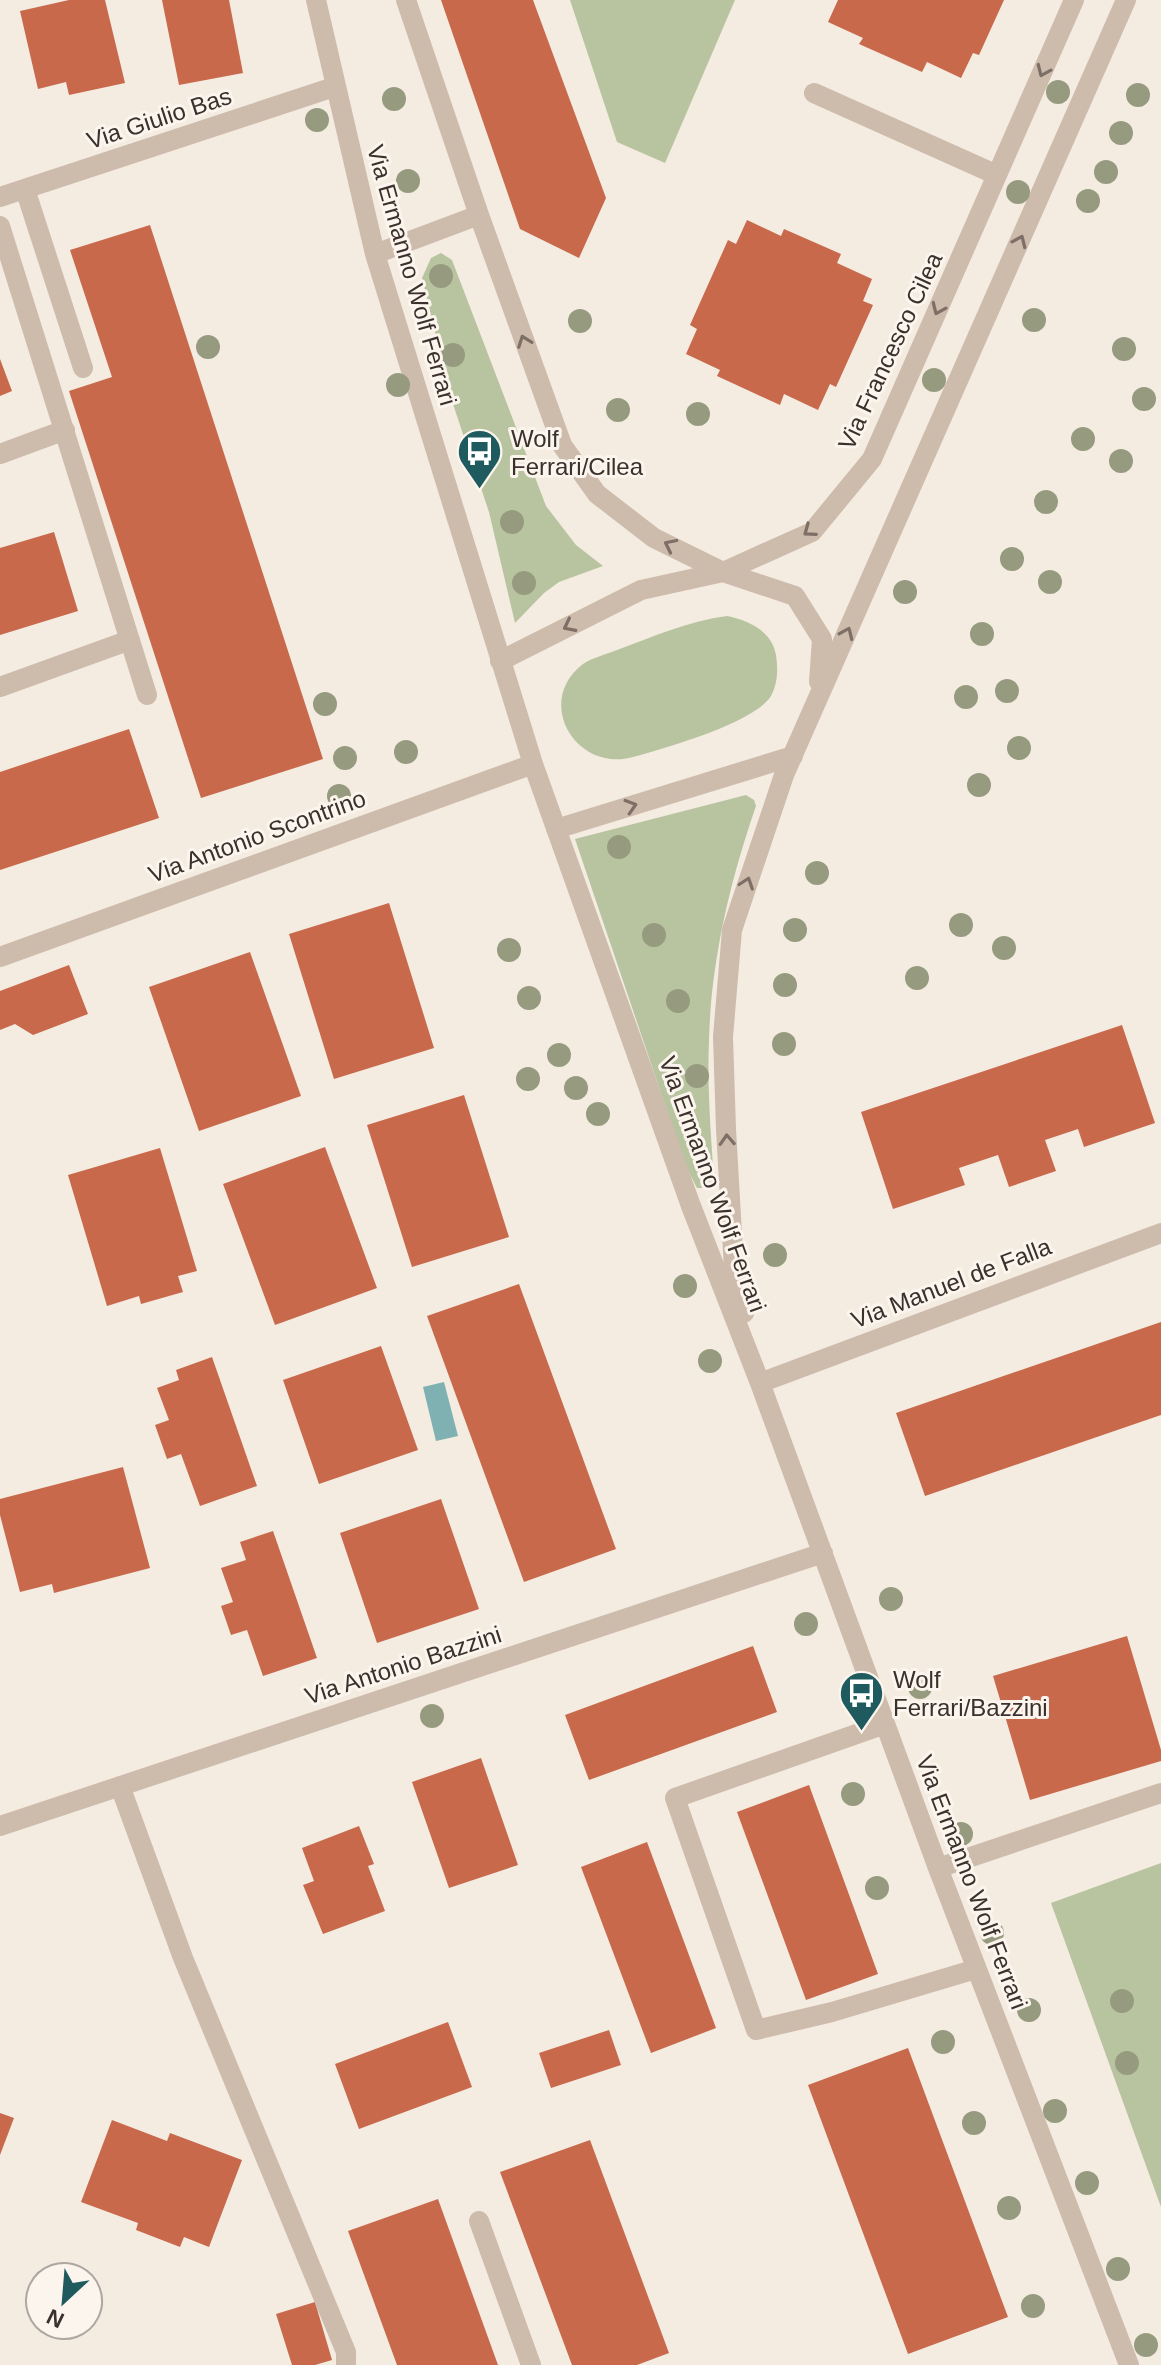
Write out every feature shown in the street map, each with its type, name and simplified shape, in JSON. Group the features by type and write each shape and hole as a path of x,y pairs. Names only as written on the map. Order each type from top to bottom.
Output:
{"street":[{"name":"Via Ermanno Wolf Ferrari","path":"316,0 375,254 533,764 691,1206 760,1383 976,1969 1129,2365"},
{"path":"406,0 562,445 597,494 654,538 723,572 795,596 822,639 818,698"},
{"name":"Via Francesco Cilea","path":"500,661 641,590 723,572 812,532 872,459 1074,0"},
{"path":"760,1383 734,1269 723,1037 732,930 793,756 1126,0"},
{"name":"Via Giulio Bas","path":"0,197 334,87"},
{"path":"814,93 997,175"},
{"path":"25,189 83,368"},
{"path":"375,254 479,215"},
{"path":"0,226 147,695"},
{"path":"0,454 65,430"},
{"path":"0,687 130,640"},
{"path":"556,829 793,756"},
{"name":"Via Antonio Scontrino","path":"0,957 533,764"},
{"name":"Via Manuel de Falla","path":"760,1383 1161,1233"},
{"name":"Via Antonio Bazzini","path":"0,1826 823,1553"},
{"path":"885,1724 675,1798 756,2030 832,2012 976,1969"},
{"path":"120,1786 189,1973 346,2352 346,2365"},
{"path":"938,1868 1161,1793"},
{"path":"479,2221 531,2365"}],"green space":[{"path":"570,0 735,0 665,163 617,142"},
{"path":"441,253 452,260 546,506 576,545 603,566 559,582 515,623 489,512 451,398 422,278 431,258"},
{"path":"727,616 758,628 774,647 776,681 771,696 762,706 708,733 633,757 612,759 594,754 579,744 568,730 562,714 562,696 569,679 583,664 671,630"},
{"path":"746,795 754,800 756,806 724,922 711,1010 709,1075 714,1181 712,1188 697,1188 685,1164 575,839"},
{"path":"1161,1863 1161,2207 1051,1903"}],"water":[{"path":"444,1382 458,1436 436,1441 423,1387"}],"building":[{"path":"69,0 105,0 125,83 69,95 66,82 38,89 20,11"},
{"path":"162,0 229,0 243,73 179,85"},
{"path":"441,0 533,0 606,198 579,258 520,229"},
{"path":"838,0 1004,0 979,55 973,53 961,78 927,62 922,72 859,44 863,38 828,22"},
{"path":"747,220 781,236 784,229 841,254 837,263 872,279 863,301 873,305 836,387 830,384 818,410 784,394 780,405 717,376 720,370 686,354 697,329 690,325 728,240 736,244"},
{"path":"150,225 323,759 201,798 69,391 112,377 70,250"},
{"path":"0,359 12,391 0,396"},
{"path":"54,532 78,611 0,635 0,548"},
{"path":"129,729 159,818 0,870 0,772"},
{"path":"389,903 434,1048 334,1079 289,934"},
{"path":"250,952 301,1096 199,1131 149,987"},
{"path":"69,965 88,1014 33,1035 15,1024 0,1030 0,991"},
{"path":"1122,1025 1155,1123 1084,1147 1078,1129 1045,1140 1056,1171 1009,1187 998,1155 959,1168 965,1185 893,1209 861,1112"},
{"path":"464,1095 509,1237 412,1267 367,1125"},
{"path":"325,1147 377,1288 275,1325 223,1184"},
{"path":"160,1148 197,1271 178,1276 183,1292 141,1304 139,1296 107,1306 68,1175"},
{"path":"519,1284 616,1549 524,1582 427,1316"},
{"path":"1161,1322 1161,1415 925,1496 896,1413"},
{"path":"381,1346 418,1450 319,1484 283,1380"},
{"path":"212,1357 257,1486 200,1506 181,1454 167,1459 155,1425 169,1420 157,1388 179,1380 176,1370"},
{"path":"123,1467 150,1568 54,1593 52,1584 20,1592 0,1515 0,1499"},
{"path":"441,1499 479,1609 377,1643 340,1533"},
{"path":"273,1531 317,1658 263,1676 247,1630 231,1635 221,1606 233,1602 221,1568 246,1560 240,1542"},
{"path":"1127,1636 1161,1750 1161,1761 1030,1800 993,1676"},
{"path":"753,1646 777,1712 589,1780 565,1715"},
{"path":"481,1758 518,1865 449,1888 412,1782"},
{"path":"809,1785 878,1974 806,2000 737,1812"},
{"path":"359,1826 374,1864 368,1866 385,1911 323,1934 303,1885 314,1881 302,1848"},
{"path":"647,1842 716,2028 651,2053 581,1867"},
{"path":"448,2022 472,2087 359,2129 335,2064"},
{"path":"609,2030 621,2065 551,2088 539,2053"},
{"path":"908,2048 1008,2317 908,2354 808,2085"},
{"path":"0,2113 14,2118 0,2155"},
{"path":"112,2120 167,2141 170,2133 242,2160 209,2247 184,2237 180,2247 136,2230 138,2223 81,2202"},
{"path":"590,2140 669,2353 637,2365 572,2365 500,2172"},
{"path":"438,2199 498,2365 397,2365 348,2231"},
{"path":"315,2302 332,2360 315,2365 292,2365 276,2314"}],"place":[{"name":"Wolf Ferrari/Cilea","path":"480,491"},
{"name":"Wolf Ferrari/Bazzini","path":"862,1732"}]}
